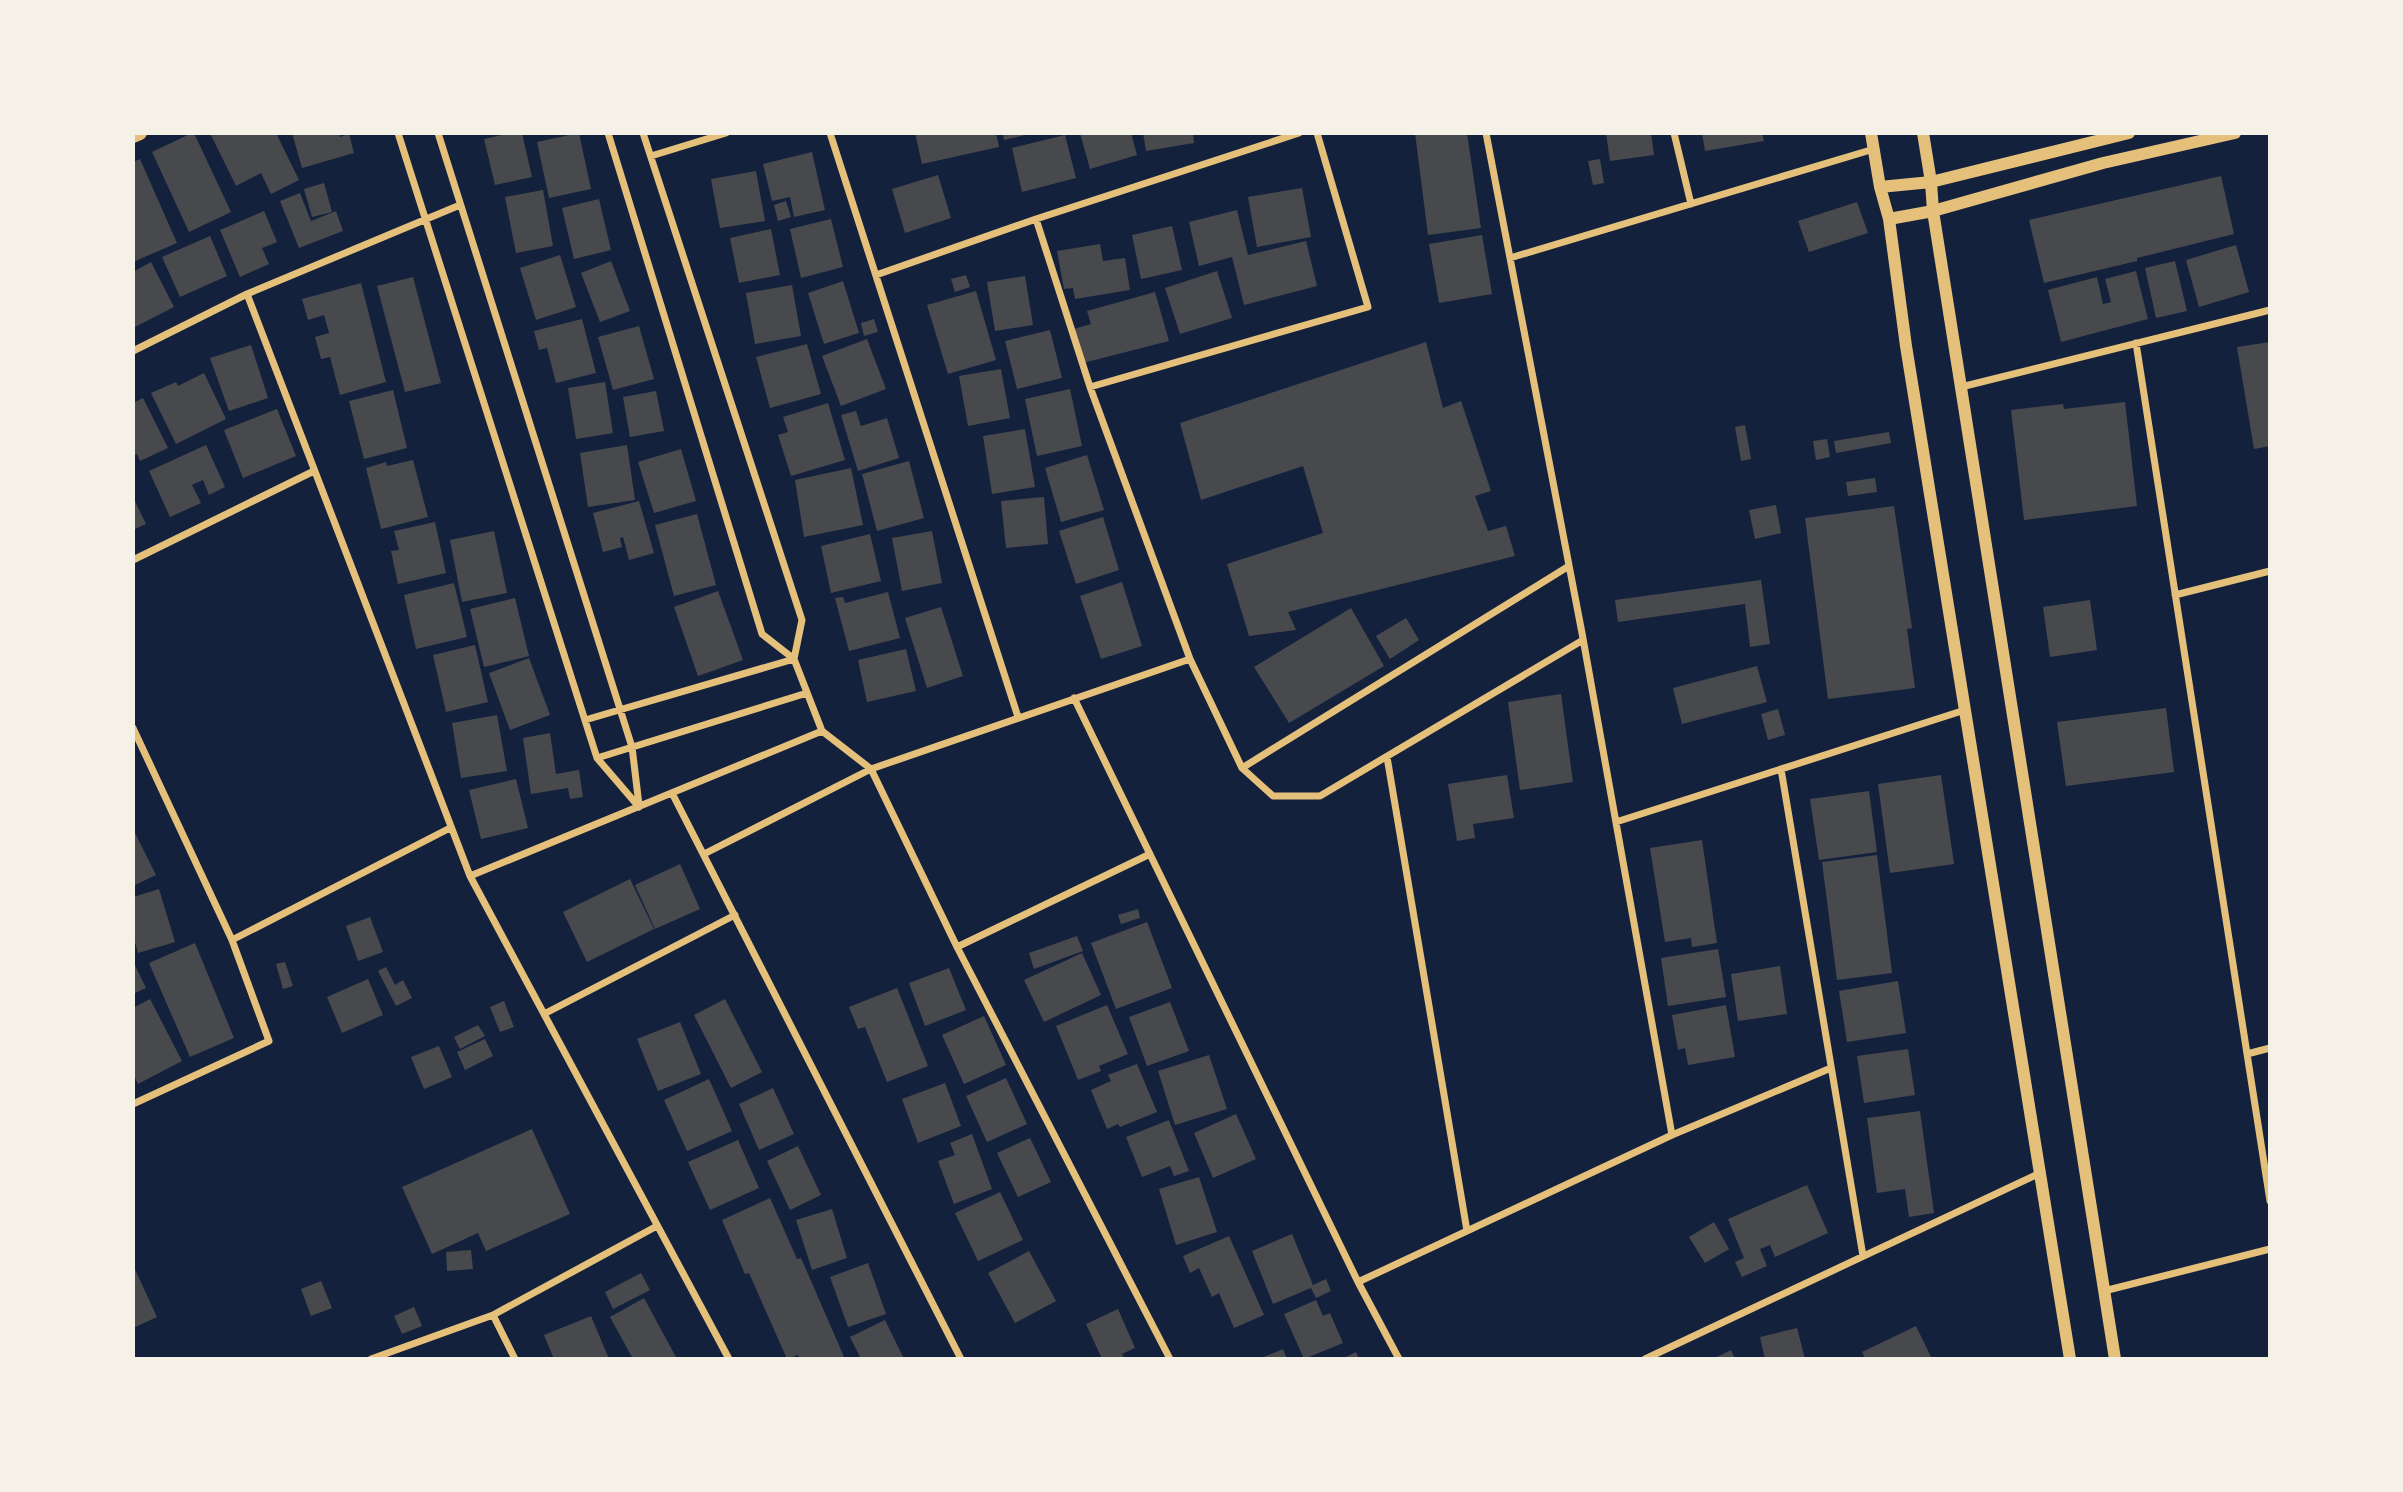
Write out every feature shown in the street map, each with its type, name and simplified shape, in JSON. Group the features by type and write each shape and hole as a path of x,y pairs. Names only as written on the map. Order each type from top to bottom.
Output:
{"main road":[{"path":"133,136 140,133"}],"street":[{"path":"398,133 597,758 639,807"},
{"path":"438,133 632,747 639,807"},
{"path":"608,133 762,634 794,659 822,731 871,769 957,947 1170,1359"},
{"path":"643,133 802,620 794,659"},
{"path":"651,156 726,133"},
{"path":"830,133 1018,717"},
{"path":"876,275 1036,219 1299,133"},
{"path":"1090,387 1368,307 1317,133"},
{"path":"1486,133 1583,640 1672,1135"},
{"path":"1674,133 1691,204"},
{"path":"1871,133 1880,187 1889,219 1906,346 2070,1359"},
{"path":"1923,133 1933,211 2115,1359"},
{"path":"1880,187 1931,182 2099,137 2129,133"},
{"path":"1889,219 1933,211 2103,163 2235,133"},
{"path":"1510,258 1874,149"},
{"path":"133,351 247,294 460,205"},
{"path":"1036,219 1090,387 1190,659 1242,768 1273,796 1320,796 1583,640"},
{"path":"247,294 470,877 729,1359"},
{"path":"1961,387 2270,310"},
{"path":"2136,343 2270,1201"},
{"path":"133,560 314,471"},
{"path":"1242,768 1569,566"},
{"path":"2175,595 2270,571"},
{"path":"585,720 794,659"},
{"path":"704,854 871,769 1190,659"},
{"path":"597,758 807,693"},
{"path":"1074,698 1358,1282 1399,1359"},
{"path":"1616,822 1965,709"},
{"path":"133,729 232,940 269,1041 133,1104"},
{"path":"470,877 822,731"},
{"path":"1387,757 1466,1231"},
{"path":"1781,769 1863,1256"},
{"path":"672,793 961,1359"},
{"path":"232,940 450,828"},
{"path":"957,947 1150,854"},
{"path":"544,1014 735,915"},
{"path":"2247,1054 2270,1048"},
{"path":"1358,1282 1672,1135 1831,1068"},
{"path":"1645,1359 2039,1173"},
{"path":"372,1359 493,1315 657,1226"},
{"path":"2104,1291 2270,1249"},
{"path":"493,1315 515,1359"}],"building":[{"path":"192,133 231,212 189,232 152,152"},
{"path":"210,133 276,133 299,180 271,194 261,173 236,186"},
{"path":"292,133 339,133 340,137 349,134 354,153 302,168"},
{"path":"522,133 532,177 495,185 484,139"},
{"path":"579,133 591,189 549,198 537,142"},
{"path":"915,133 996,133 999,147 922,164"},
{"path":"1003,133 1024,133 1025,135 1004,140"},
{"path":"1080,133 1131,133 1137,155 1090,169"},
{"path":"1143,133 1193,133 1194,143 1146,151"},
{"path":"1415,133 1467,133 1481,228 1428,235"},
{"path":"1606,133 1651,133 1654,155 1610,161"},
{"path":"1702,133 1762,133 1764,141 1705,151"},
{"path":"1065,135 1076,178 1022,192 1012,148"},
{"path":"812,152 825,210 794,217 790,197 772,201 763,164"},
{"path":"140,159 177,243 133,262 133,162"},
{"path":"1600,159 1604,183 1593,185 1588,161"},
{"path":"756,171 765,221 720,228 711,179"},
{"path":"938,175 951,218 905,233 892,189"},
{"path":"2221,176 2234,234 2044,283 2029,220"},
{"path":"324,183 332,212 312,217 304,189"},
{"path":"1302,188 1311,237 1257,247 1248,197"},
{"path":"543,190 553,246 516,253 505,197"},
{"path":"300,193 311,221 336,211 343,231 299,248 280,201"},
{"path":"599,199 611,250 574,259 562,208"},
{"path":"786,201 791,217 778,221 774,205"},
{"path":"1857,202 1868,233 1809,252 1798,221"},
{"path":"1237,210 1248,255 1306,241 1317,286 1244,305 1232,257 1199,266 1189,222"},
{"path":"264,211 277,242 262,248 269,264 240,277 220,230"},
{"path":"831,219 843,267 801,278 790,229"},
{"path":"1172,226 1182,270 1141,279 1132,235"},
{"path":"771,229 780,275 739,283 730,238"},
{"path":"1482,235 1492,294 1439,303 1429,244"},
{"path":"210,236 227,276 180,297 162,257"},
{"path":"1100,244 1103,261 1125,258 1130,290 1075,299 1073,288 1064,289 1057,251"},
{"path":"2236,245 2249,292 2199,307 2186,260"},
{"path":"560,255 576,307 536,320 520,268"},
{"path":"611,261 630,311 600,322 581,273"},
{"path":"2175,261 2187,311 2156,318 2145,268"},
{"path":"151,262 174,307 133,328 133,272"},
{"path":"1217,271 1232,318 1180,334 1165,288"},
{"path":"2136,271 2148,319 2061,342 2048,290 2097,277 2103,304 2111,302 2105,279"},
{"path":"966,275 970,287 955,292 951,279"},
{"path":"1025,276 1033,325 995,331 987,282"},
{"path":"413,277 441,383 405,392 377,286"},
{"path":"843,281 859,333 824,344 808,293"},
{"path":"361,283 386,382 340,395 330,357 321,359 315,337 329,333 324,315 308,320 302,299"},
{"path":"792,285 801,336 755,344 746,293"},
{"path":"976,291 996,360 948,374 927,305"},
{"path":"1155,292 1169,341 1083,363 1074,329 1091,324 1087,311"},
{"path":"582,319 596,373 556,383 547,348 539,350 534,331"},
{"path":"874,319 878,332 864,336 861,323"},
{"path":"639,326 654,379 613,390 598,337"},
{"path":"1050,330 1062,378 1017,389 1005,341"},
{"path":"867,339 886,389 841,406 822,356"},
{"path":"1426,342 1443,408 1461,401 1491,491 1475,496 1488,531 1506,526 1515,556 1288,612 1296,630 1249,636 1227,564 1323,533 1303,466 1201,500 1180,423"},
{"path":"2270,342 2270,446 2254,449 2237,347"},
{"path":"807,344 821,394 770,408 756,357"},
{"path":"251,345 268,398 229,411 210,358"},
{"path":"1001,369 1010,418 968,426 959,376"},
{"path":"204,373 226,419 176,444 151,393 176,382 178,386"},
{"path":"605,382 613,433 576,439 568,388"},
{"path":"1070,389 1082,446 1037,456 1025,399"},
{"path":"393,390 407,448 364,459 349,401"},
{"path":"656,391 664,431 630,437 623,397"},
{"path":"143,398 168,448 140,461 137,454 133,456 133,403"},
{"path":"2125,402 2137,506 2024,520 2011,410 2063,404 2064,409"},
{"path":"828,403 845,460 791,476 778,435 788,432 783,417"},
{"path":"277,409 296,456 243,478 224,430"},
{"path":"856,411 861,426 887,418 899,458 858,471 841,415"},
{"path":"1745,425 1751,459 1741,461 1735,427"},
{"path":"1025,429 1035,487 992,494 983,436"},
{"path":"1889,432 1891,443 1836,453 1834,441"},
{"path":"1827,439 1830,457 1816,460 1813,441"},
{"path":"206,445 225,487 209,495 203,480 192,485 201,503 170,517 149,471"},
{"path":"627,445 635,500 588,507 580,453"},
{"path":"681,449 696,501 654,513 638,462"},
{"path":"1087,455 1104,510 1061,522 1045,468"},
{"path":"413,460 428,517 381,529 366,468 386,462 387,466"},
{"path":"909,461 924,518 877,531 862,474"},
{"path":"851,468 863,525 804,537 795,480"},
{"path":"1875,478 1877,492 1848,496 1846,482"},
{"path":"133,497 146,524 133,530"},
{"path":"1044,497 1048,544 1006,548 1001,501"},
{"path":"639,501 654,553 629,560 623,537 620,538 622,547 603,552 593,513"},
{"path":"1776,505 1781,533 1755,539 1749,510"},
{"path":"1894,506 1912,628 1907,629 1915,688 1828,699 1805,518"},
{"path":"697,514 716,585 674,596 655,525"},
{"path":"1103,517 1119,570 1076,584 1059,531"},
{"path":"435,522 446,573 398,584 391,551 399,550 394,531"},
{"path":"494,531 507,593 462,602 450,540"},
{"path":"932,531 942,583 902,591 892,538"},
{"path":"870,534 881,581 831,593 821,546"},
{"path":"1761,580 1770,644 1750,647 1745,604 1618,622 1615,600"},
{"path":"1122,582 1142,646 1101,659 1080,596"},
{"path":"454,583 467,637 416,649 404,595"},
{"path":"718,591 743,660 698,676 674,607"},
{"path":"888,592 900,638 849,651 835,598 843,597 845,603"},
{"path":"515,598 529,656 484,667 470,609"},
{"path":"2090,600 2097,650 2050,657 2043,607"},
{"path":"941,607 963,676 927,688 905,618"},
{"path":"1351,608 1384,666 1289,723 1254,667"},
{"path":"1406,618 1419,640 1390,659 1376,636"},
{"path":"475,645 488,702 446,712 433,655"},
{"path":"906,649 916,691 867,702 858,660"},
{"path":"529,658 550,715 510,730 489,673"},
{"path":"1757,666 1767,702 1682,724 1673,688"},
{"path":"1561,694 1573,782 1520,790 1508,702"},
{"path":"2166,708 2174,772 2066,786 2057,722"},
{"path":"1778,709 1785,735 1768,740 1761,714"},
{"path":"497,715 507,771 461,778 452,723"},
{"path":"550,733 556,774 579,770 583,797 570,799 568,788 531,794 523,738"},
{"path":"1507,775 1514,818 1473,824 1475,838 1457,841 1448,784"},
{"path":"1941,775 1954,864 1890,873 1878,784"},
{"path":"516,779 528,828 481,839 469,790"},
{"path":"1869,791 1877,852 1819,860 1810,799"},
{"path":"133,829 156,875 133,886"},
{"path":"1702,840 1717,943 1692,947 1691,938 1665,942 1650,848"},
{"path":"1877,855 1892,973 1837,980 1822,862"},
{"path":"680,864 700,909 655,929 635,885"},
{"path":"630,879 654,929 587,962 563,912"},
{"path":"159,889 175,942 138,953 133,935 133,897"},
{"path":"1138,909 1140,918 1121,924 1118,915"},
{"path":"370,917 383,952 358,961 346,926"},
{"path":"1147,922 1172,988 1116,1009 1091,943"},
{"path":"1077,936 1083,951 1034,969 1029,953"},
{"path":"195,943 234,1038 190,1057 149,963"},
{"path":"1718,949 1726,997 1668,1006 1661,958"},
{"path":"1082,953 1101,995 1044,1022 1024,980"},
{"path":"133,961 146,988 133,994"},
{"path":"285,962 293,986 283,989 276,964"},
{"path":"1780,966 1787,1014 1738,1021 1731,974"},
{"path":"386,967 395,985 403,980 412,998 396,1006 378,971"},
{"path":"949,968 966,1010 925,1026 909,983"},
{"path":"368,979 383,1015 342,1033 327,997"},
{"path":"1898,981 1906,1033 1847,1042 1839,991"},
{"path":"897,988 928,1066 887,1082 865,1027 858,1029 849,1007"},
{"path":"150,999 182,1061 138,1084 133,1074 133,1008"},
{"path":"725,999 762,1072 731,1088 694,1015"},
{"path":"504,1001 514,1027 500,1032 490,1007"},
{"path":"1170,1002 1189,1051 1147,1066 1129,1017"},
{"path":"1107,1005 1128,1054 1099,1066 1101,1071 1078,1080 1056,1026"},
{"path":"1726,1005 1735,1057 1688,1065 1685,1048 1678,1050 1672,1015"},
{"path":"984,1016 1006,1065 964,1084 942,1035"},
{"path":"680,1022 701,1074 658,1091 637,1039"},
{"path":"478,1025 485,1036 460,1049 454,1037"},
{"path":"485,1039 493,1056 465,1070 457,1052"},
{"path":"439,1046 452,1077 424,1089 411,1057"},
{"path":"1908,1049 1915,1095 1864,1103 1857,1056"},
{"path":"1209,1055 1227,1109 1175,1125 1158,1071"},
{"path":"1137,1064 1157,1112 1120,1127 1118,1124 1107,1129 1091,1090 1111,1081 1108,1075"},
{"path":"1006,1078 1027,1124 987,1142 966,1096"},
{"path":"709,1079 732,1131 687,1151 664,1100"},
{"path":"945,1083 961,1126 918,1143 902,1099"},
{"path":"773,1088 794,1134 759,1150 739,1104"},
{"path":"1920,1111 1934,1213 1909,1217 1905,1189 1877,1193 1867,1118"},
{"path":"1236,1114 1256,1159 1213,1178 1194,1133"},
{"path":"1169,1120 1189,1171 1174,1176 1170,1166 1142,1177 1126,1137"},
{"path":"532,1129 570,1214 486,1251 478,1233 432,1254 402,1187"},
{"path":"972,1134 992,1189 954,1204 938,1161 955,1155 950,1143"},
{"path":"1030,1138 1051,1182 1018,1197 997,1153"},
{"path":"738,1140 759,1188 710,1210 688,1162"},
{"path":"798,1146 821,1195 790,1210 767,1161"},
{"path":"1199,1177 1217,1232 1176,1245 1159,1189"},
{"path":"1807,1185 1828,1233 1775,1257 1770,1245 1760,1249 1767,1266 1742,1277 1735,1262 1744,1258 1728,1219"},
{"path":"1000,1192 1023,1240 978,1261 955,1213"},
{"path":"770,1198 797,1259 801,1258 845,1359 800,1359 798,1355 787,1359 749,1273 745,1274 722,1220"},
{"path":"832,1209 847,1258 812,1270 796,1220"},
{"path":"1714,1222 1729,1249 1705,1263 1689,1237"},
{"path":"1292,1234 1313,1285 1326,1279 1331,1291 1316,1298 1311,1288 1273,1304 1252,1251"},
{"path":"1229,1236 1264,1315 1234,1328 1219,1293 1212,1297 1199,1268 1190,1273 1183,1256"},
{"path":"471,1250 473,1269 447,1271 446,1252"},
{"path":"1029,1251 1056,1301 1015,1323 988,1273"},
{"path":"868,1263 886,1314 848,1327 830,1277"},
{"path":"133,1265 157,1317 133,1328"},
{"path":"641,1273 650,1290 613,1309 605,1292"},
{"path":"321,1281 332,1308 311,1316 301,1289"},
{"path":"644,1298 677,1359 633,1359 610,1317"},
{"path":"1316,1300 1323,1316 1330,1313 1343,1343 1304,1359 1284,1314"},
{"path":"414,1307 422,1326 402,1334 394,1316"},
{"path":"1118,1309 1135,1348 1122,1354 1125,1359 1102,1359 1086,1324"},
{"path":"591,1316 609,1359 554,1359 544,1335"},
{"path":"885,1320 904,1359 861,1359 850,1337"},
{"path":"1916,1326 1932,1359 1865,1359 1862,1352"},
{"path":"1797,1328 1805,1359 1765,1359 1760,1337"},
{"path":"1283,1349 1287,1359 1259,1359"},
{"path":"1731,1350 1735,1359 1713,1359"},
{"path":"1356,1352 1359,1359 1342,1359"}]}
